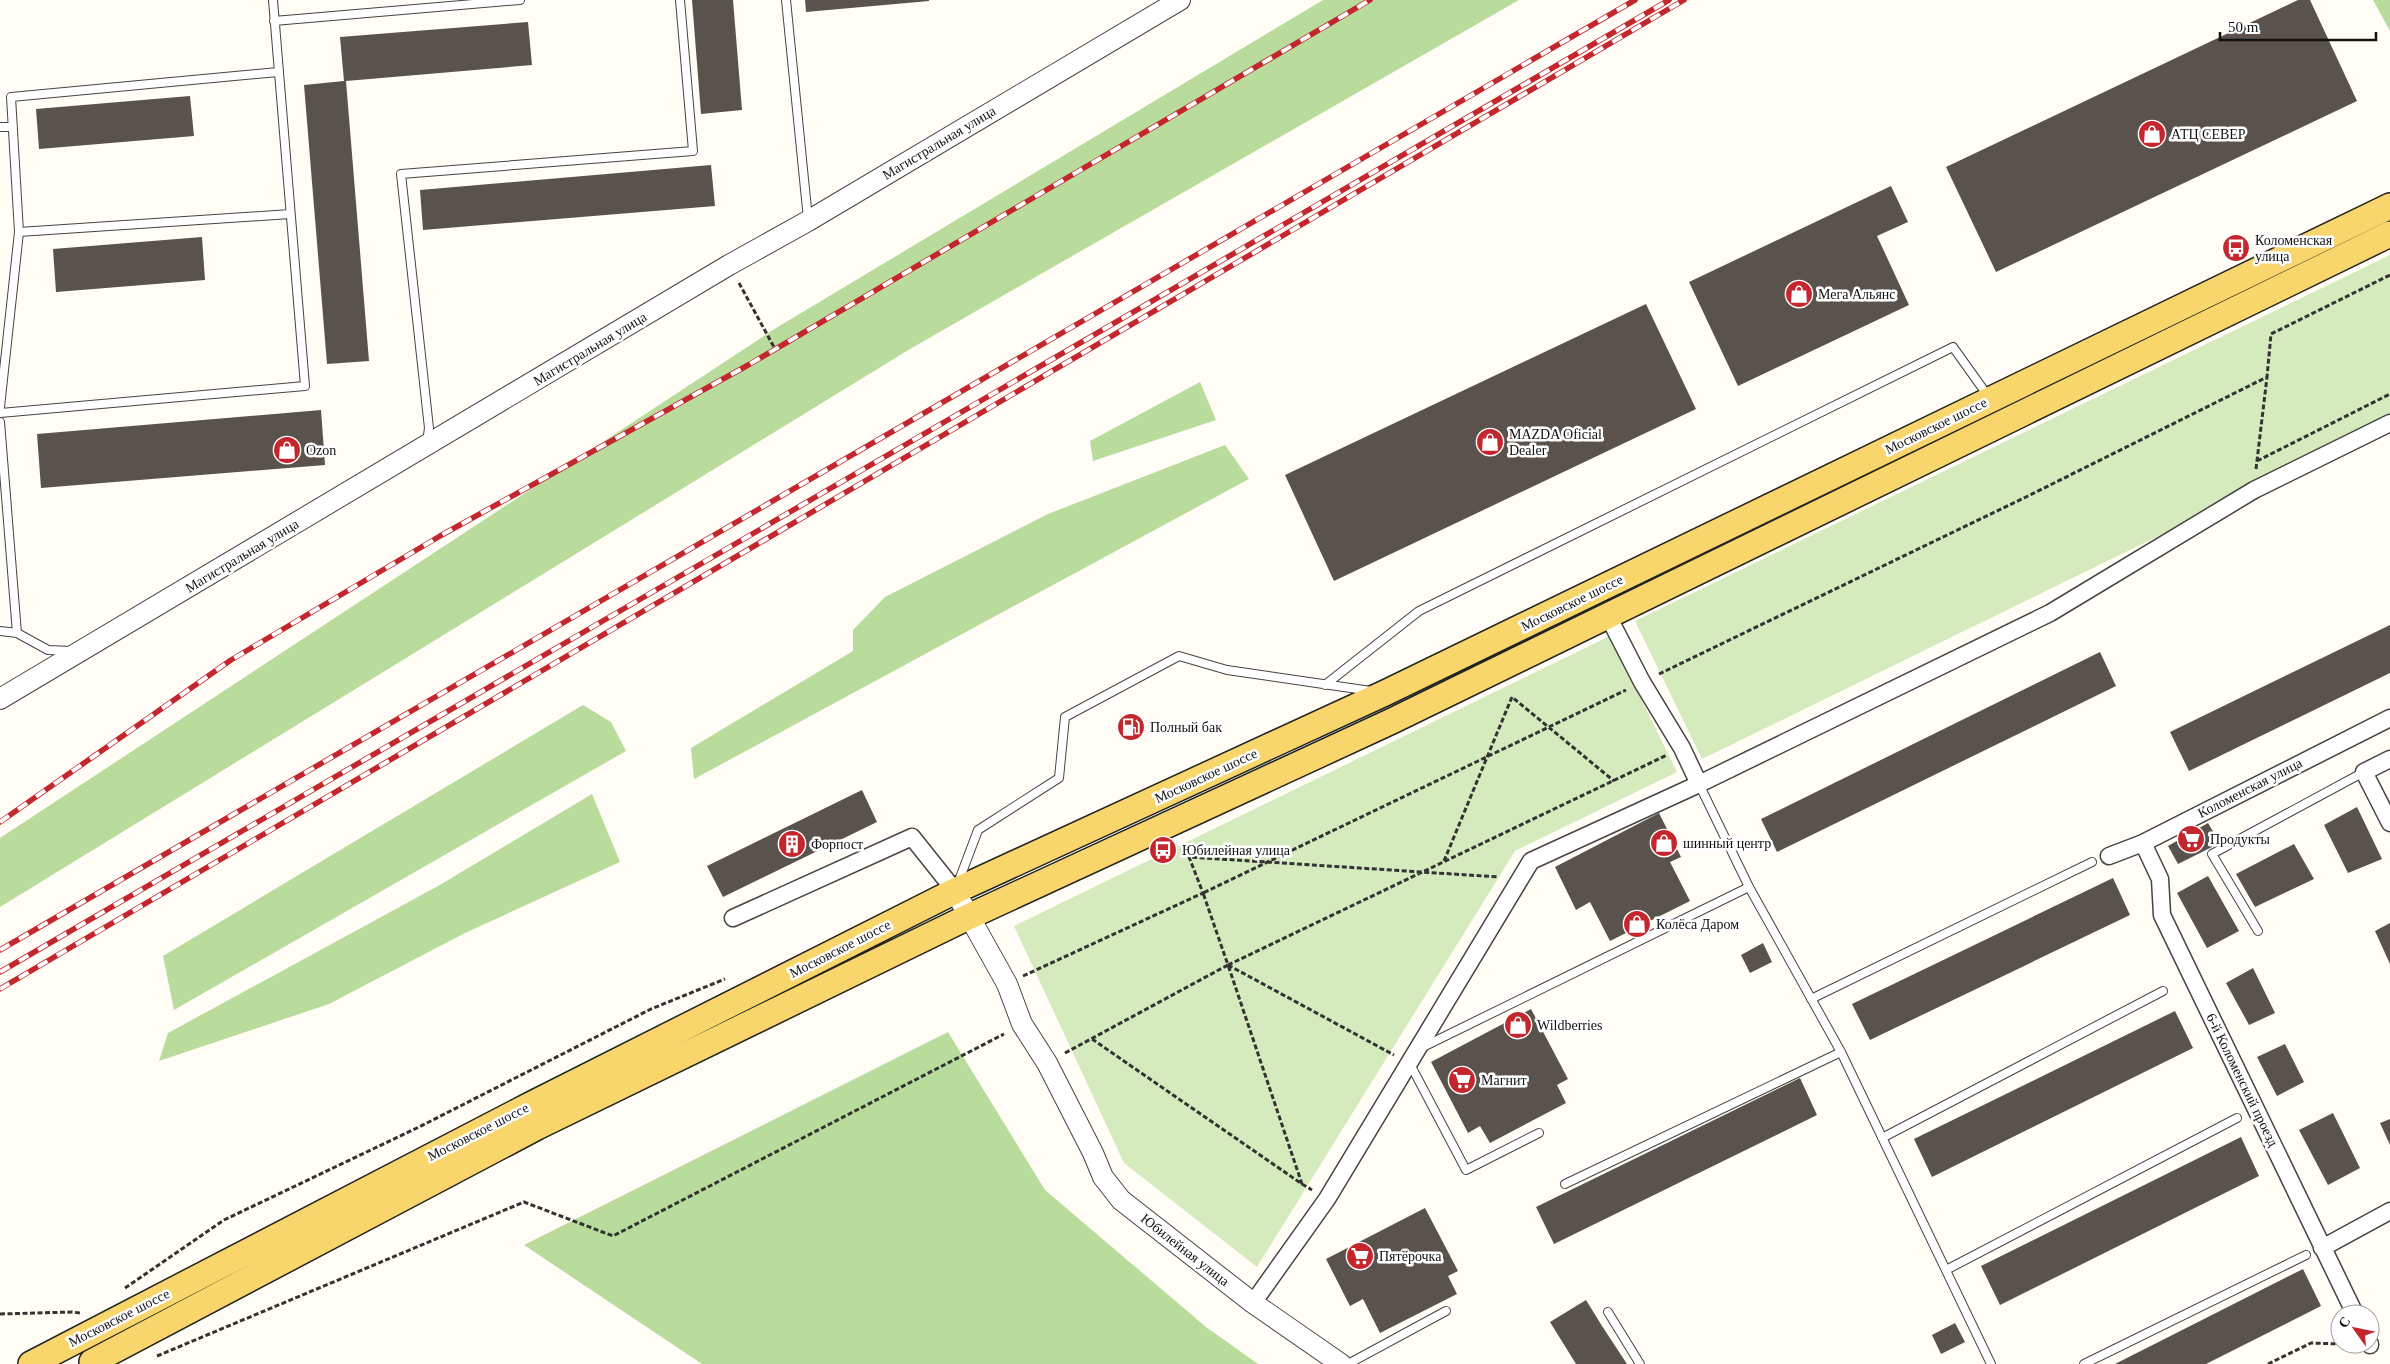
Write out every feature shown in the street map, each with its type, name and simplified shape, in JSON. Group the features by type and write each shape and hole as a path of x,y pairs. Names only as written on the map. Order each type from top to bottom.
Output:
{"main road":[{"name":"Московское шоссе","path":"31,1364 540,1099 955,891 1385,693 2390,206"},
{"name":"Московское шоссе","path":"92,1362 537,1127 968,917 1392,721 1607,614 2390,234"}],"street":[{"name":"Магистральная улица","path":"0,699 729,265 808,221 1180,0"},
{"path":"1253,1303 1327,1199 1531,861 1699,784 2050,613 2254,490 2390,423"},
{"path":"1607,614 1642,682 1682,748 1699,784"},
{"name":"Коломенская улица","path":"2109,856 2142,843 2390,718"},
{"path":"2390,759 2364,772 2390,823"},
{"path":"733,918 912,837 955,891"},
{"name":"6-й Коломенский проезд","path":"2142,843 2160,879 2162,915 2350,1304"},
{"name":"Юбилейная улица","path":"955,891 1007,984 1022,1024 1046,1063 1093,1153 1103,1177 1121,1200 1253,1303 1341,1364"},
{"path":"2322,1248 2390,1212"}],"lane":[{"path":"0,413 305,386 272,0"},
{"path":"274,21 520,0"},
{"path":"426,447 429,428 401,174 692,151 680,0"},
{"path":"786,0 808,221"},
{"path":"0,406 19,232 11,97 278,72"},
{"path":"0,128 12,126"},
{"path":"19,232 290,214"},
{"path":"1325,685 1419,611 1953,347 1991,400"},
{"path":"0,422 17,633"},
{"path":"0,539 10,538"},
{"path":"0,631 17,633 48,650 81,651"},
{"path":"955,891 978,830 1059,778 1065,717 1179,656 1227,670 1385,693"},
{"path":"2258,931 2212,854 2364,772"},
{"path":"1699,784 1750,887 1841,1052 1991,1364"},
{"path":"1811,999 2092,862"},
{"path":"1539,1133 1466,1170 1414,1056 1750,887"},
{"path":"1882,1138 2163,990"},
{"path":"1565,1184 1841,1052"},
{"path":"1946,1270 2237,1118"},
{"path":"2084,1364 2306,1255"},
{"path":"1348,1364 1446,1311"},
{"path":"1608,1312 1640,1364"}],"path":[{"path":"729,265 776,349"},
{"path":"2254,490 2271,334 2390,275"},
{"path":"1007,984 1268,862 2017,502 2266,377"},
{"path":"2257,461 2390,394"},
{"path":"1443,862 1512,697 1614,780"},
{"path":"1046,1063 1228,965 1682,748"},
{"path":"1092,1039 1302,1184 1228,965 1189,857 1521,879"},
{"path":"1228,965 1414,1056"},
{"path":"118,1292 224,1220 419,1127 652,1009 733,976"},
{"path":"155,1356 524,1202 613,1236 1022,1024"},
{"path":"0,1314 72,1312 85,1314"},
{"path":"2268,1364 2311,1343 2330,1344"}],"green space":[{"path":"1323,0 1519,0 910,349 0,907 0,838 776,328"},
{"path":"2373,0 2390,0 2390,31"},
{"path":"2390,255 2390,423 1702,759 1635,621"},
{"path":"1200,382 1216,420 1093,461 1090,441"},
{"path":"1225,445 1249,479 694,779 691,748 853,651 853,630 885,597 1048,514"},
{"path":"1610,636 1677,772 1515,851 1257,1267 1124,1163 1014,926"},
{"path":"583,705 611,722 626,751 174,1010 163,956"},
{"path":"592,794 620,862 465,933 329,1004 159,1061 168,1033 438,886"},
{"path":"948,1032 1045,1190 1206,1327 1258,1364 702,1364 524,1245"}],"building":[{"path":"692,0 733,0 742,110 701,114"},
{"path":"805,0 929,0 929,1 806,12"},
{"name":"АТЦ СЕВЕР","path":"2298,0 2310,0 2357,101 1996,272 1946,167"},
{"path":"528,22 532,65 346,81 369,361 327,364 304,85 344,81 340,37"},
{"path":"190,96 194,136 39,149 36,109"},
{"path":"711,165 715,206 423,230 420,190"},
{"name":"Мега Альянс","path":"1891,186 1908,222 1877,236 1909,305 1738,386 1689,282"},
{"path":"202,237 205,280 56,292 53,249"},
{"name":"MAZDA Oficial Dealer","path":"1646,304 1696,409 1334,581 1285,475"},
{"path":"321,410 325,465 41,488 37,434"},
{"path":"2390,625 2390,673 2189,771 2170,732"},
{"path":"2100,652 2116,686 1777,852 1761,819"},
{"name":"Форпост","path":"862,790 877,822 723,897 707,866"},
{"path":"2357,807 2382,859 2348,873 2324,825"},
{"path":"1659,813 1681,857 1670,862 1690,901 1610,941 1590,902 1576,910 1555,867"},
{"path":"2208,823 2220,843 2178,864 2168,846"},
{"path":"2294,844 2314,879 2255,907 2236,874"},
{"path":"2208,876 2239,931 2207,948 2177,893"},
{"path":"2113,878 2130,915 1870,1040 1852,1004"},
{"path":"2390,923 2390,964 2375,931"},
{"path":"1763,943 1772,962 1750,973 1741,955"},
{"path":"2253,968 2275,1013 2249,1025 2226,983"},
{"path":"1531,1009 1568,1079 1557,1085 1566,1103 1490,1143 1480,1126 1468,1133 1431,1062"},
{"path":"2175,1011 2193,1048 1932,1177 1914,1139"},
{"path":"2285,1044 2304,1082 2277,1096 2257,1057"},
{"path":"1800,1078 1817,1115 1554,1244 1536,1207"},
{"path":"2333,1113 2360,1168 2328,1185 2299,1130"},
{"path":"2390,1119 2390,1145 2380,1123"},
{"path":"2241,1137 2259,1176 2000,1305 1981,1266"},
{"path":"1425,1208 1458,1271 1448,1276 1457,1294 1380,1333 1363,1299 1350,1306 1326,1259"},
{"path":"2303,1269 2321,1306 2206,1364 2115,1364"},
{"path":"1586,1300 1627,1364 1576,1364 1550,1322"},
{"path":"1955,1323 1965,1342 1941,1354 1932,1335"}],"railway":[{"path":"0,822 231,660 440,536 750,364 1370,0"},
{"path":"0,950 1635,0"},
{"path":"0,972 1669,0"},
{"path":"0,989 1684,0"}],"place":[{"name":"АТЦ СЕВЕР","path":"2152,134"},
{"name":"Коломенская улица","path":"2236,248"},
{"name":"Мега Альянс","path":"1799,294"},
{"name":"MAZDA Oficial Dealer","path":"1490,442"},
{"name":"Ozon","path":"287,450"},
{"name":"Полный бак","path":"1131,727"},
{"name":"Продукты","path":"2191,839"},
{"name":"шинный центр","path":"1664,843"},
{"name":"Форпост","path":"792,844"},
{"name":"Юбилейная улица","path":"1163,850"},
{"name":"Колёса Даром","path":"1637,924"},
{"name":"Wildberries","path":"1518,1025"},
{"name":"Магнит","path":"1462,1080"},
{"name":"Пятёрочка","path":"1360,1256"}]}
